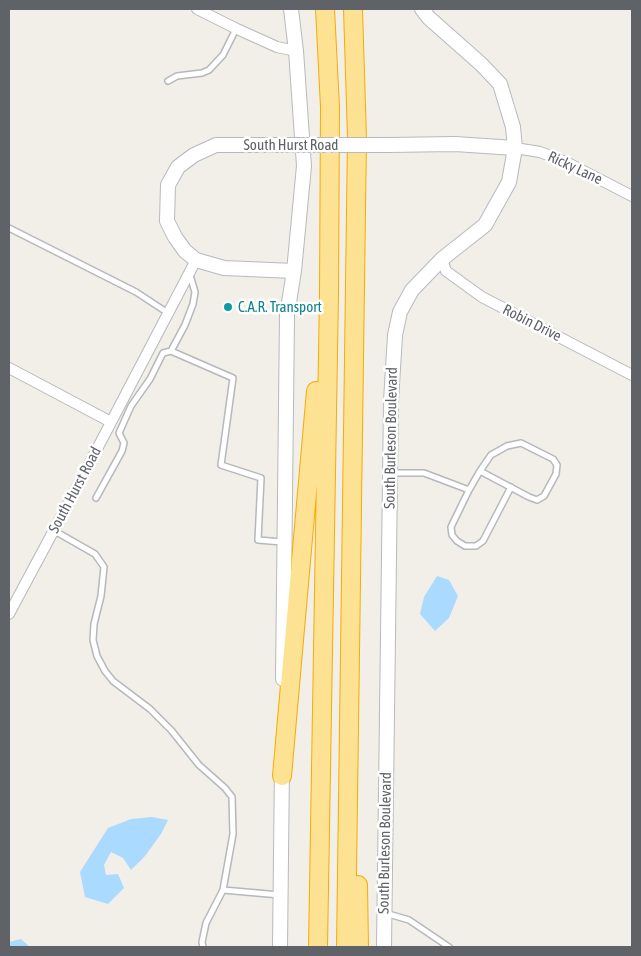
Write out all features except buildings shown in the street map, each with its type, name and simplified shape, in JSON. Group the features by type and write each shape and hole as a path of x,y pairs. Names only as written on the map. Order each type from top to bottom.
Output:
{"highway":[{"path":"318,947 329,294 330,106 325,9"},
{"path":"346,947 357,138 353,9"},
{"path":"282,776 319,356 329,294"},
{"path":"349,745 357,773 359,947"}],"main road":[{"path":"280,947 287,315 294,271 304,166 296,51 291,9"},
{"name":"South Burleson Boulevard","path":"384,947 390,473 392,372 395,335 400,312 412,290 442,259 485,225 509,182 515,148 513,127 500,84 481,64 429,18 422,9"},
{"name":"South Hurst Road","path":"294,271 192,266 167,221 168,185 178,167 194,154 216,145 455,144 515,148"}],"street":[{"path":"197,9 277,47 296,51"},
{"name":"Ricky Lane","path":"515,148 540,152 566,162 632,196"},
{"name":"Robin Drive","path":"442,259 446,271 482,297 632,375"},
{"name":"South Hurst Road","path":"9,614 192,266"},
{"path":"9,368 111,422"}],"lane":[{"path":"168,81 177,76 202,73 209,70 223,55 236,29"},
{"path":"9,228 136,292 168,313"},
{"path":"171,351 185,325 193,304 195,292 192,266"},
{"path":"96,498 122,451 124,443 119,433 131,406 150,379 163,353 171,351 233,378 220,465 261,478 258,540 285,542"},
{"path":"480,471 537,500 544,496 556,474 557,464 553,459 521,443 507,446 491,455 480,471 469,490 451,528 452,535 465,546 476,546 483,541 511,487"},
{"path":"390,473 424,473 469,490"},
{"path":"53,530 95,554 104,567 93,640 105,671 113,681 150,710 171,730 198,765 225,788 232,797 233,834 223,890 206,923 202,942 203,947"},
{"path":"223,890 281,895"},
{"path":"384,913 409,920 449,947"}],"water":[{"path":"437,576 449,580 458,596 449,618 435,631 420,614 424,597"},
{"path":"152,817 168,820 161,834 145,856 131,870 123,858 111,852 104,865 106,875 118,874 124,888 108,904 85,897 80,872 108,828 131,819"},
{"path":"21,939 30,947 9,947 9,942"}],"place":[{"name":"C.A.R. Transport","path":"228,307"}]}
